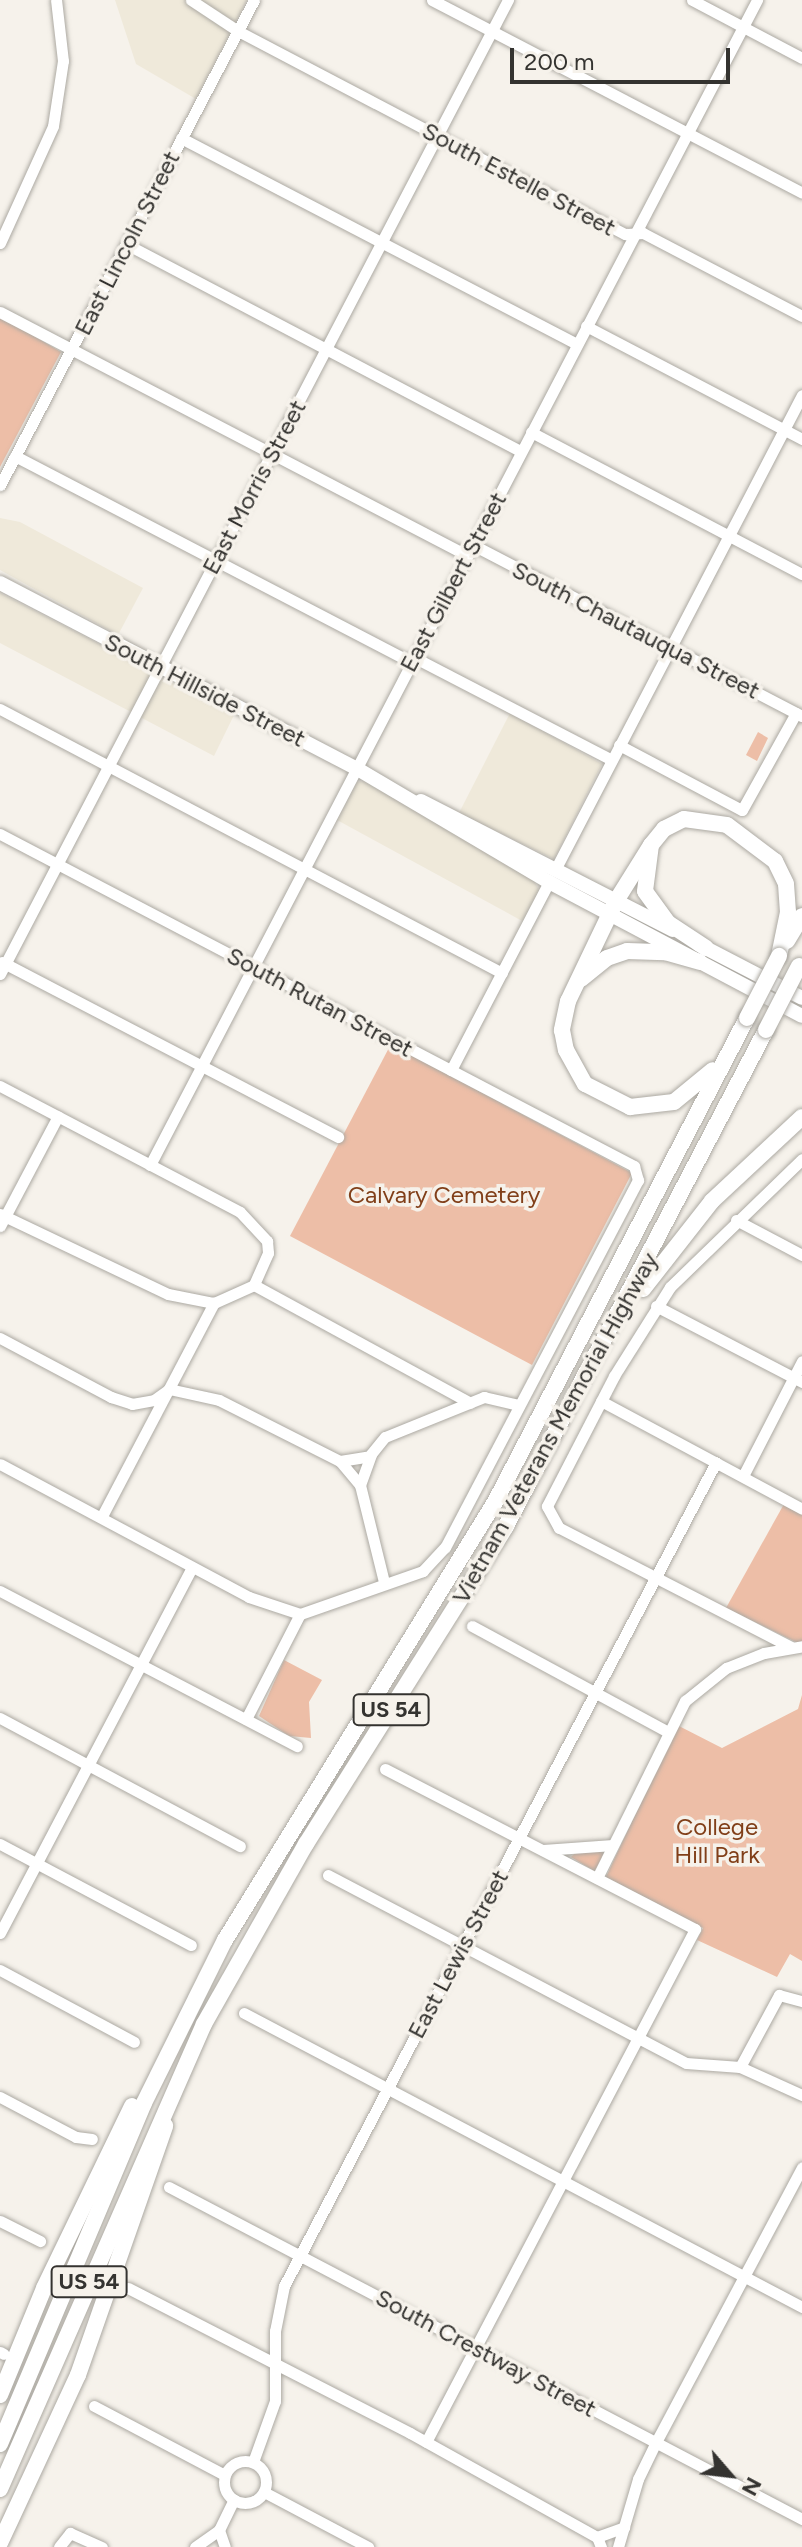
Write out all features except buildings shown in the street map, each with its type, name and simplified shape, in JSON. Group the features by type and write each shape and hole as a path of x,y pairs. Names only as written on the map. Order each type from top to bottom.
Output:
{"highway":[{"path":"727,1054 697,1088 674,1102 642,1109 612,1102 585,1084 570,1063 562,1030 573,990 613,908 664,829 684,819 717,822 756,842 775,861 786,884 788,912 779,956"},
{"path":"651,845 643,875 651,905 703,955"},
{"name":"Vietnam Veterans Memorial Highway","path":"0,2444 166,2055 257,1884 495,1502 802,916"},
{"path":"573,990 595,966 627,951 703,955"},
{"name":"Vietnam Veterans Memorial Highway","path":"0,2489 180,2074 268,1908 506,1526 604,1347 800,963"},
{"path":"604,1347 679,1238 802,1117"},
{"path":"0,2395 80,2210 130,2109 166,2055"},
{"path":"0,2543 78,2375 180,2074"}],"main road":[{"name":"South Hillside Street","path":"0,583 409,797 556,868 613,908"},
{"name":"South Hillside Street","path":"409,797 442,823 549,882 613,908 703,955 802,1016"},
{"name":"South Hillside Street","path":"703,955 802,998"}],"street":[{"path":"0,243 45,153 60,98 63,61 56,0"},
{"name":"South Estelle Street","path":"191,0 238,31 625,234 643,233 802,316"},
{"name":"East Lincoln Street","path":"0,485 254,0"},
{"path":"432,0 802,193"},
{"name":"East Morris Street","path":"2,966 508,0"},
{"path":"692,0 802,58"},
{"name":"East Gilbert Street","path":"150,1165 757,0"},
{"path":"181,138 577,344"},
{"path":"126,244 521,451"},
{"name":"South Chautauqua Street","path":"0,312 459,551 477,547 799,715"},
{"path":"586,326 802,439"},
{"path":"556,868 802,395"},
{"path":"531,432 802,574"},
{"path":"15,456 612,760"},
{"path":"0,709 502,973"},
{"path":"619,745 742,810 799,715"},
{"name":"South Rutan Street","path":"0,834 451,1070 637,1173 518,1405"},
{"path":"451,1070 549,882"},
{"path":"2,966 338,1137"},
{"path":"0,1086 58,1116 240,1212 264,1232 268,1253 254,1285 214,1303 168,1294 2,1219 58,1116"},
{"path":"797,1646 559,1528 550,1518 552,1496 601,1401 656,1306 736,1220 802,1159"},
{"path":"736,1220 802,1255"},
{"path":"254,1285 470,1403"},
{"path":"102,1516 214,1303"},
{"path":"656,1306 798,1380"},
{"path":"0,1338 132,1404 154,1400 169,1389 219,1400 340,1461 360,1485 384,1582"},
{"path":"743,1476 798,1380 802,1361"},
{"path":"0,1464 249,1597 300,1614 384,1582 423,1571 445,1547 518,1405 501,1397 470,1403 385,1437 370,1456 360,1485"},
{"path":"601,1401 802,1509"},
{"path":"340,1461 370,1456"},
{"name":"East Lewis Street","path":"253,2462 269,2427 276,2389 277,2310 299,2255 716,1462"},
{"path":"0,1933 192,1567"},
{"path":"0,1591 297,1746"},
{"path":"246,1719 300,1614"},
{"path":"472,1626 668,1732"},
{"path":"597,1878 685,1701 711,1676 764,1653 797,1646"},
{"path":"0,1718 240,1846"},
{"path":"385,1769 518,1841 695,1929 426,2442"},
{"path":"0,1844 191,1945"},
{"path":"539,1850 613,1845"},
{"path":"328,1875 686,2063 740,2067 802,2095"},
{"path":"0,1970 134,2042"},
{"path":"740,2067 779,1995 802,2001"},
{"path":"244,2013 802,2307"},
{"path":"0,2097 76,2137 92,2139"},
{"path":"618,2547 656,2442 802,2167"},
{"name":"South Crestway Street","path":"169,2187 802,2519"},
{"path":"0,2221 40,2241"},
{"path":"128,2288 426,2442 599,2542 624,2527"},
{"path":"276,2389 301,2377"},
{"path":"94,2406 225,2475"},
{"path":"239,2461 253,2462 264,2473 264,2492 248,2502 234,2499 225,2489 225,2475 239,2461"},
{"path":"264,2492 368,2547"},
{"path":"195,2547 219,2530 234,2499"},
{"path":"219,2530 225,2547"},
{"path":"59,2547 70,2533 102,2547"}],"shaded area":[{"path":"115,0 247,0 196,99 136,64"},
{"path":"0,518 20,522 143,588 118,635 0,570"},
{"path":"0,593 148,669 150,677 131,712 0,643"},
{"path":"162,678 235,713 214,756 140,717"},
{"path":"510,713 602,764 554,859 459,813"},
{"path":"364,781 533,879 539,890 524,922 337,820 357,782"}],"green space":[{"path":"0,316 61,352 0,467"},
{"path":"758,732 768,738 757,761 746,755"},
{"name":"Calvary Cemetery","path":"391,1044 632,1173 532,1365 290,1236"},
{"path":"784,1504 802,1513 802,1645 726,1608"},
{"path":"284,1660 322,1680 309,1702 311,1738 289,1736 259,1716"},
{"name":"College Hill Park","path":"802,1695 802,1961 790,1954 777,1977 697,1940 703,1928 606,1877 677,1725 722,1748 798,1709"},
{"path":"607,1851 596,1872 571,1857 575,1853"}]}
